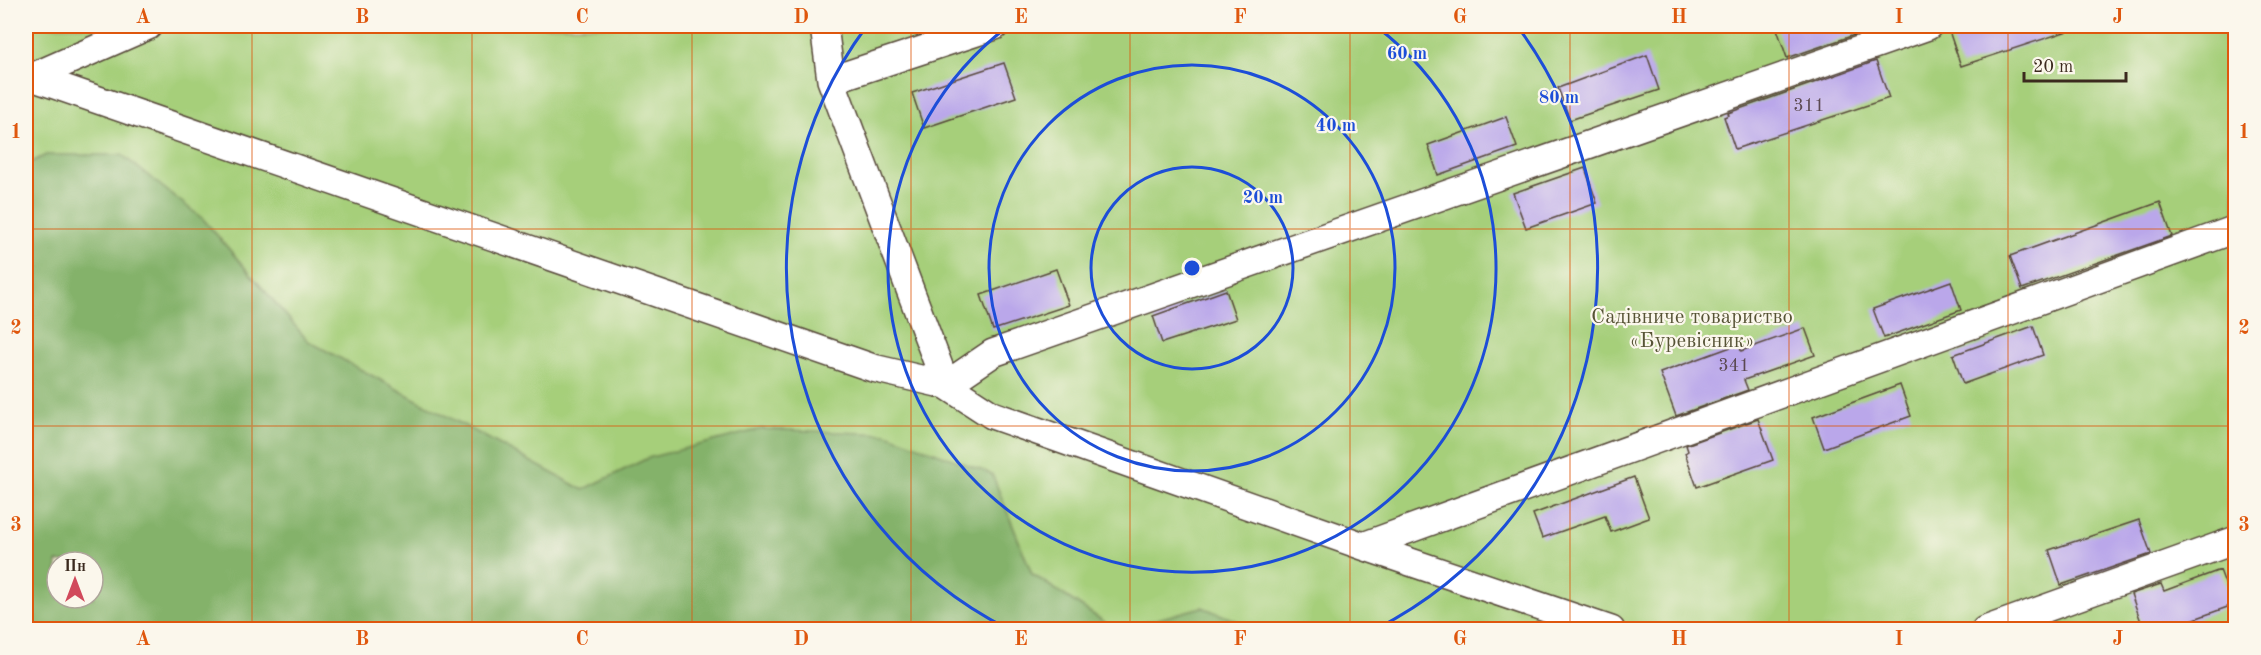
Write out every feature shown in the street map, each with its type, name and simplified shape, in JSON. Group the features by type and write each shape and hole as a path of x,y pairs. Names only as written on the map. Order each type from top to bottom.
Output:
{"street":[{"path":"29,76 148,26"},
{"path":"824,26 831,80 946,385"},
{"path":"831,80 995,26"},
{"path":"946,385 993,353 1928,26"},
{"path":"29,76 873,368 946,385 992,415 1363,546 1611,630"},
{"path":"1363,546 2235,229"},
{"path":"1985,630 2235,540"}],"green space":[{"name":"Садівниче товариство «Буревісник»","path":"26,26 2235,26 2235,629 1257,630 1202,607 1115,629 1032,574 992,474 648,458 583,490 308,341 203,219 46,155 26,165"},
{"path":"46,155 122,155 203,219 308,341 583,490 648,458 761,429 887,434 992,474 1032,574 1115,629 26,629 26,165"},
{"path":"1202,607 1257,629 1122,629"}],"building":[{"path":"1776,26 1864,26 1866,31 1787,58"},
{"path":"1966,26 2067,26 2068,31 1961,66 1949,31"},
{"path":"1647,55 1659,90 1570,120 1558,88"},
{"path":"1876,61 1889,98 1735,149 1724,117 1729,115 1728,113"},
{"path":"1004,63 1016,97 924,128 912,93"},
{"path":"1506,117 1517,147 1438,175 1428,145"},
{"path":"1585,168 1597,203 1526,228 1513,193"},
{"path":"2160,202 2172,236 2022,289 2010,256"},
{"path":"1056,269 1069,305 993,330 981,295"},
{"path":"1951,281 1961,310 1884,338 1873,309"},
{"path":"1226,290 1236,319 1162,343 1153,316"},
{"path":"2033,326 2043,355 1963,384 1953,355"},
{"path":"1805,328 1815,355 1744,380 1748,390 1676,416 1660,373 1739,344 1741,351"},
{"path":"1900,385 1911,416 1824,448 1813,417"},
{"path":"1758,419 1773,460 1697,487 1685,453 1688,451 1686,445"},
{"path":"1634,477 1649,518 1611,532 1605,516 1542,538 1533,514"},
{"path":"2139,520 2151,554 2061,585 2049,550"},
{"path":"2220,570 2233,605 2164,630 2144,630 2131,594 2161,584 2164,591"}]}
